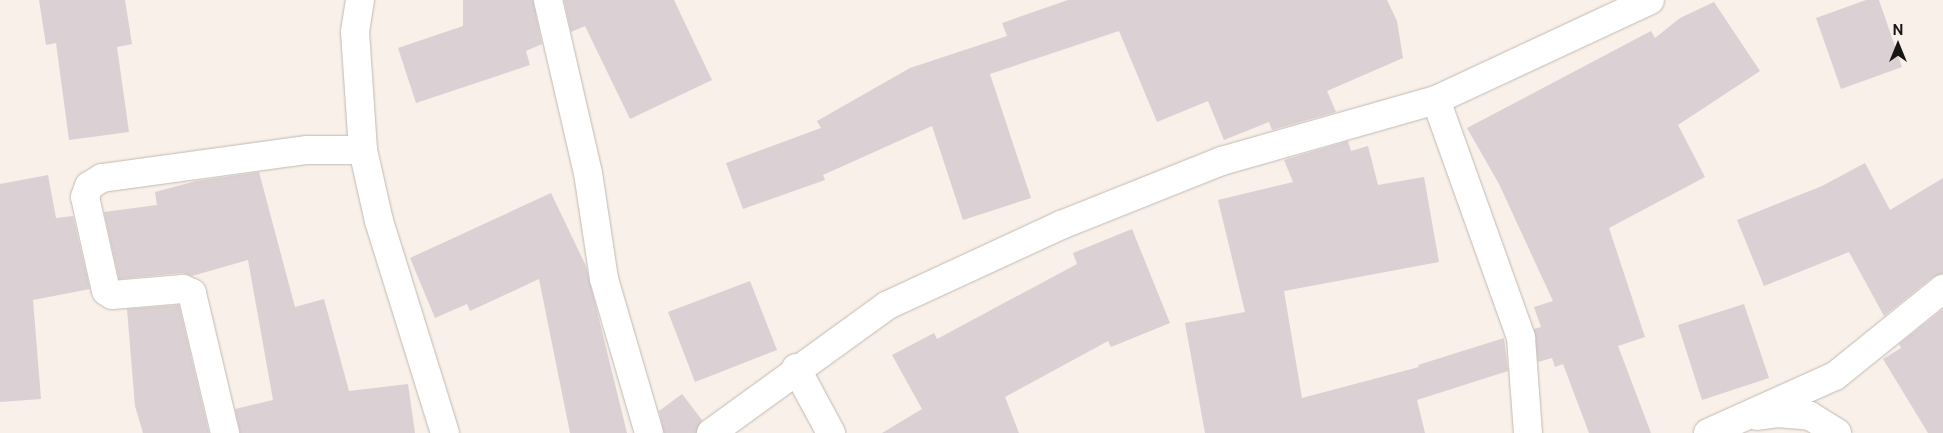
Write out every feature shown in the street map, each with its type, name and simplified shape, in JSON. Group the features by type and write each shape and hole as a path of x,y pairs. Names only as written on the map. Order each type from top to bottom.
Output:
{"street":[{"path":"360,0 355,32 363,150 379,222 445,433"},
{"path":"548,0 588,173 604,279 649,433"},
{"path":"711,433 796,368 888,305 1061,225 1222,161 1436,100 1650,0"},
{"path":"1436,100 1521,338 1528,433"},
{"path":"225,433 192,293 183,289 112,295 106,291 85,197 89,186 102,178 307,150 363,150"},
{"path":"1708,433 1746,418 1834,376 1943,289"},
{"path":"796,368 831,433"},
{"path":"1746,418 1778,413 1810,416 1836,433"}],"building":[{"path":"39,0 125,0 132,44 117,47 129,132 69,140 56,43 46,45"},
{"path":"463,0 533,0 542,44 526,51 530,65 416,103 398,48 463,26"},
{"path":"564,0 674,0 712,80 630,119 585,26 571,32"},
{"path":"1068,0 1387,0 1397,21 1403,58 1327,91 1336,112 1272,130 1269,122 1224,140 1208,101 1157,122 1119,31 990,74 1031,198 963,220 932,126 823,175 825,180 743,209 726,163 821,128 817,121 910,68 1007,36 1002,23"},
{"path":"1866,0 1879,0 1902,67 1841,89 1816,18"},
{"path":"1714,2 1760,71 1678,125 1705,177 1609,228 1645,337 1618,346 1651,433 1589,433 1563,364 1555,367 1552,358 1538,362 1534,329 1541,327 1534,307 1553,301 1499,184 1467,128 1651,31 1655,38 1680,18"},
{"path":"1348,141 1351,151 1368,146 1378,185 1424,177 1439,262 1284,291 1302,398 1419,367 1418,365 1504,338 1508,371 1417,400 1425,433 1205,433 1185,323 1245,312 1218,200 1293,182 1284,160"},
{"path":"1865,163 1890,210 1943,178 1943,274 1933,277 1884,316 1849,252 1764,286 1737,220 1822,186"},
{"path":"259,172 295,307 324,299 349,391 408,384 415,433 240,433 235,409 273,400 248,260 192,276 182,273 119,279 104,212 157,205 155,192 196,181"},
{"path":"48,175 56,218 73,216 90,289 33,300 41,399 0,402 0,184"},
{"path":"551,193 586,266 627,433 570,433 539,279 470,311 467,304 435,318 410,258"},
{"path":"1132,229 1170,323 1111,347 1108,341 1005,397 1019,433 882,433 922,409 892,355 934,333 937,339 1077,264 1073,253"},
{"path":"750,281 777,350 695,382 668,312"},
{"path":"1744,304 1769,378 1702,400 1678,325"},
{"path":"179,305 209,433 143,433 135,406 127,309"},
{"path":"1943,309 1943,433 1928,433 1883,359 1901,348 1899,344"},
{"path":"682,394 702,420 696,433 664,433 659,411"}]}
